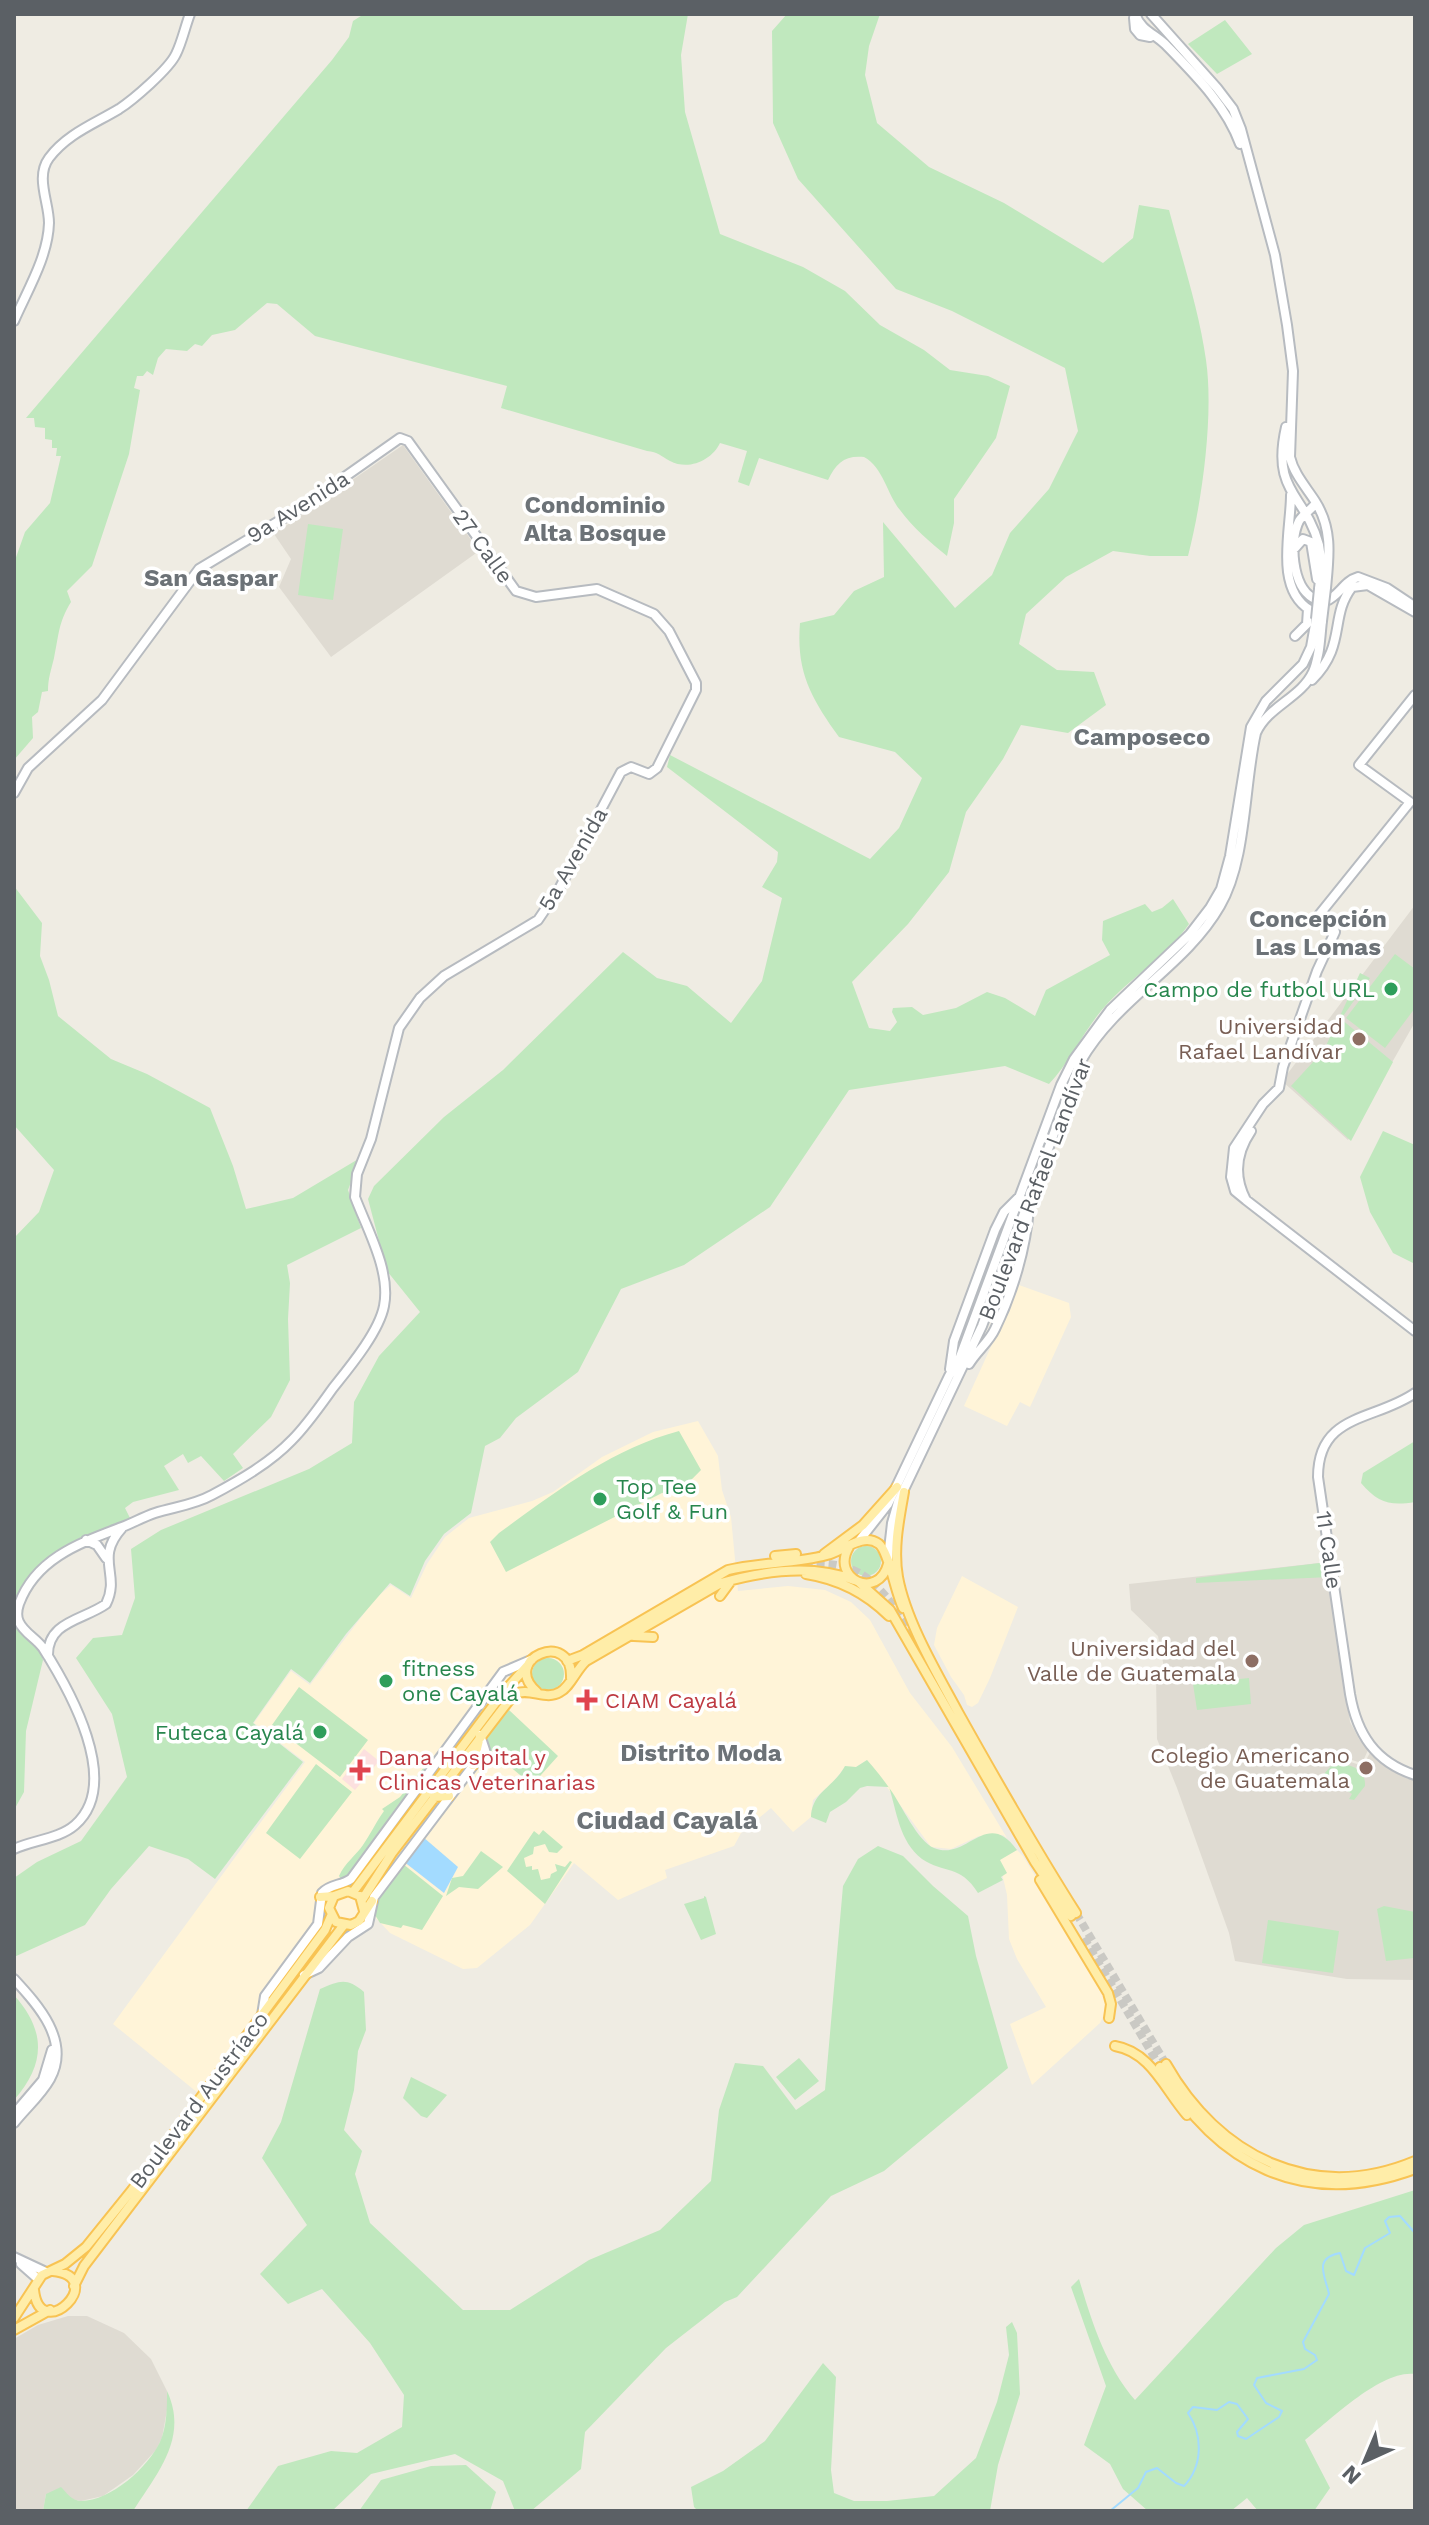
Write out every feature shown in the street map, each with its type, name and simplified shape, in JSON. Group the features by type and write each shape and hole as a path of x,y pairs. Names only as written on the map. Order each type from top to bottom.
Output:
{"main road":[{"path":"820,1556 863,1525 900,1490"},
{"path":"900,1490 896,1564 912,1621"},
{"path":"567,1661 583,1655 728,1570 820,1556 859,1541 878,1543 888,1560 896,1595 990,1771 1074,1915 1032,1857 884,1603 857,1581 844,1564 850,1547"},
{"path":"775,1556 807,1554 839,1543"},
{"path":"431,1795 514,1694 527,1691 557,1694 586,1661 711,1589 731,1581 817,1570 871,1583 881,1578 888,1560"},
{"path":"717,1568 728,1570"},
{"path":"707,1582 745,1571"},
{"path":"793,1573 820,1576 854,1589 879,1606 898,1625"},
{"path":"720,1596 731,1581"},
{"path":"634,1626 639,1612"},
{"path":"626,1638 642,1635 653,1637"},
{"path":"915,1639 935,1669"},
{"path":"353,1892 388,1853 502,1694 530,1662 539,1654 549,1651 559,1654 567,1661 571,1678"},
{"path":"530,1662 527,1678 538,1693"},
{"path":"473,1765 480,1735"},
{"path":"426,1778 431,1795"},
{"path":"431,1795 449,1796"},
{"path":"368,1856 388,1853"},
{"path":"388,1853 393,1869"},
{"path":"334,1896 329,1908 331,1916 343,1926 356,1924 388,1853"},
{"path":"1032,1857 1033,1867 1108,1993 1111,2004 1109,2018"},
{"path":"320,1897 334,1896 343,1891 353,1892 367,1901"},
{"name":"Boulevard Austríaco","path":"50,2272 78,2255 95,2235 262,2016 325,1930 331,1916"},
{"name":"Boulevard Austríaco","path":"74,2286 84,2266 343,1926"},
{"path":"1115,2046 1137,2053 1209,2137 1255,2166 1309,2181 1356,2183 1392,2177 1415,2169"},
{"path":"1218,2142 1194,2117 1163,2066 1214,2129 1249,2153 1280,2167 1310,2174 1358,2175 1379,2173 1415,2161"},
{"path":"14,2318 36,2284 50,2272 66,2275 74,2286 73,2299 61,2310 50,2310 39,2304 36,2284"},
{"path":"14,2330 50,2310"}],"street":[{"path":"14,321 46,245 48,208 42,177 47,161 75,134 125,105 170,63 190,14"},
{"path":"1151,14 1233,109 1275,255 1293,371 1291,410 1280,454 1283,474 1294,504 1289,581 1306,607 1307,624 1295,636"},
{"path":"1135,15 1132,21 1135,29 1146,37 1155,36"},
{"path":"1155,36 1161,26"},
{"path":"1155,36 1219,104 1233,125 1249,163"},
{"name":"Boulevard Rafael Landívar","path":"1291,410 1291,461 1314,500 1328,535 1330,550 1321,588"},
{"name":"27 Calle","path":"398,438 408,441 516,591 530,598 597,589"},
{"name":"9a Avenida","path":"14,793 28,768 102,700 196,571 302,507 398,438"},
{"path":"1294,504 1314,500"},
{"path":"1313,598 1300,587 1295,549 1297,524 1314,500"},
{"name":"Boulevard Rafael Landívar","path":"1025,1197 1075,1075 1092,1042 1124,1005 1186,949 1219,908 1233,874 1256,733 1274,710 1300,690 1313,672 1320,618 1319,546 1304,514 1294,504"},
{"path":"1295,549 1302,540 1311,542 1321,588"},
{"path":"1326,601 1358,577 1387,588 1410,607"},
{"path":"1320,618 1342,604 1352,587 1364,584 1410,607"},
{"name":"5a Avenida","path":"123,1527 153,1514 202,1500 250,1473 296,1437 358,1354 382,1314 385,1295 383,1278 355,1197 357,1174 371,1139 399,1028 434,984 538,920 559,889 620,773 627,767 649,774 657,768 696,690 696,683 659,619 597,589"},
{"path":"1300,690 1322,671 1331,656 1338,635 1342,604"},
{"name":"Boulevard Rafael Landívar","path":"859,1541 900,1490 940,1416 982,1326 1061,1085 1082,1046 1123,997 1181,944 1221,889 1230,856 1251,727 1268,699 1303,664 1320,618"},
{"path":"1246,1200 1241,1191 1238,1168 1242,1147 1279,1088 1283,1067 1317,971 1335,932 1319,915 1410,802 1359,765 1415,695"},
{"path":"1270,1100 1263,1104 1248,1126 1232,1156 1231,1177 1235,1191 1415,1331"},
{"path":"949,1376 954,1341 995,1230 1004,1212 1025,1197"},
{"path":"940,1416 952,1400 972,1360 995,1330 1024,1247 1025,1197"},
{"path":"993,1240 1000,1234 1012,1234 1024,1247"},
{"name":"Boulevard Rafael Landívar","path":"888,1560 900,1490 1012,1234"},
{"name":"11 Calle","path":"1415,1393 1395,1405 1349,1421 1336,1430 1320,1454 1318,1467 1354,1714 1363,1736 1378,1755 1415,1775"},
{"path":"14,1849 71,1828 83,1816 93,1793 91,1761 77,1706 39,1643 20,1624 17,1616 20,1602 56,1556 86,1540 123,1527"},
{"path":"39,1643 51,1640 68,1622 106,1604 111,1584 107,1558 111,1542 123,1527"},
{"path":"86,1540 97,1545 107,1558"},
{"path":"48,1657 51,1640"},
{"path":"262,2016 265,1996 318,1924 320,1897 327,1888 347,1882 503,1672 530,1662"},
{"path":"303,1975 319,1968 348,1937 368,1924 367,1901 485,1750 480,1735"},
{"path":"14,1979 45,2018 55,2038 55,2066 48,2083 14,2123"},
{"path":"14,2114 43,2080 49,2066 52,2042 45,2018"},
{"path":"14,2258 50,2272"},
{"path":"14,2258 36,2284"}],"shaded area":[{"path":"403,445 479,551 331,657 279,587 291,559 274,534"},
{"name":"Universidad Rafael Landívar","path":"1415,905 1415,1022 1348,1140 1282,1081"},
{"path":"1019,1285 1069,1303 1071,1317 1030,1407 1020,1402 1007,1426 964,1406"},
{"path":"698,1421 718,1456 722,1490 731,1517 738,1591 788,1586 825,1590 851,1602 870,1620 910,1693 952,1747 1007,1838 1003,1835 979,1836 951,1849 931,1847 867,1760 856,1767 845,1767 813,1800 811,1817 793,1832 771,1808 741,1833 734,1846 665,1870 667,1878 618,1900 574,1863 530,1925 477,1968 463,1969 390,1933 373,1915 368,1927 338,1946 317,1927 198,2093 113,2024 305,1762 254,1723 291,1671 310,1685 375,1599 391,1585 411,1598 427,1564 445,1537 469,1518 532,1501 553,1492 602,1457 653,1432"},
{"name":"Colegio Americano de Guatemala","path":"1328,1562 1350,1722 1368,1750 1364,1759 1358,1762 1323,1750 1327,1755 1357,1764 1366,1760 1371,1751 1391,1770 1415,1780 1415,1980 1347,1979 1235,1961 1229,1933 1157,1739 1156,1676 1200,1671 1202,1683 1231,1679 1204,1681 1202,1670 1195,1667 1165,1673 1158,1636 1131,1610 1129,1584"},
{"path":"962,1576 1018,1607 990,1678 978,1703 972,1707 967,1705 934,1645 937,1628"},
{"name":"Dana Hospital y Clinicas Veterinarias","path":"364,1749 379,1761 355,1790 342,1779"},
{"path":"1017,1850 1107,1993 1108,2007 1100,2023 1032,2085 1010,2024 1046,2007 1017,1959 1009,1939 1007,1895 999,1860"},
{"path":"68,2316 87,2316 124,2333 151,2359 167,2391 162,2438 156,2450 133,2475 103,2496 81,2501 46,2494 43,2511 14,2511 14,2339 38,2325"}],"green space":[{"path":"364,14 688,14 681,55 685,112 720,234 803,267 845,291 880,325 924,350 950,370 988,376 1010,386 996,438 954,499 954,523 947,556 905,517 876,467 864,457 842,461 828,480 759,458 749,486 738,482 747,451 720,443 706,459 692,464 677,464 654,452 501,408 507,386 315,336 277,304 267,303 235,330 212,335 202,346 195,344 187,351 166,349 158,358 153,375 147,371 143,376 137,376 134,388 140,390 129,454 92,566 67,591 71,602 60,629 48,691 42,692 38,712 32,717 33,738 14,760 14,563 25,532 50,503 61,456 56,456 57,448 52,448 52,440 45,439 45,428 35,427 34,418 26,418 332,60 349,37 353,21"},
{"path":"787,14 880,14 869,46 865,75 877,123 929,167 1004,203 1103,263 1133,238 1139,205 1169,210 1199,322 1208,382 1205,458 1188,556 1150,556 1113,551 1066,577 1026,614 1019,644 1057,670 1094,672 1106,705 1068,733 1021,725 1003,759 966,812 949,872 908,924 852,982 869,1028 890,1031 897,1022 893,1008 912,1007 923,1015 956,1008 987,992 1005,998 1035,1016 1046,990 1110,955 1102,940 1103,921 1145,904 1152,912 1173,899 1189,924 1170,947 1108,1003 1049,1084 1005,1066 849,1090 770,1207 684,1265 621,1289 578,1372 516,1418 500,1438 485,1446 471,1513 444,1534 425,1561 410,1596 390,1583 346,1634 310,1683 291,1669 253,1723 303,1762 215,1879 188,1859 149,1846 111,1889 85,1925 14,1957 14,1878 37,1862 81,1841 127,1777 112,1714 76,1658 93,1638 122,1635 135,1598 131,1549 161,1530 309,1469 352,1443 354,1402 379,1356 420,1312 387,1271 368,1199 374,1186 444,1117 503,1070 623,952 657,978 687,986 731,1023 762,981 782,898 762,887 777,862 778,852 667,767 670,755 870,859 899,828 922,778 895,752 839,737 813,697 803,670 800,623 834,615 854,591 884,577 883,522 955,608 992,575 1010,533 1049,489 1078,431 1065,368 952,311 896,289 798,179 773,123 772,31"},
{"path":"1225,20 1252,54 1217,74 1188,44"},
{"path":"308,524 343,529 333,600 298,595"},
{"path":"14,886 42,923 40,956 58,1016 111,1059 147,1074 210,1108 246,1209 293,1198 360,1158 348,1190 361,1228 287,1265 290,1283 290,1380 271,1417 233,1454 243,1468 224,1481 201,1456 188,1463 183,1454 164,1466 179,1490 133,1502 125,1508 131,1520 87,1537 46,1559 14,1613 14,1238 39,1212 54,1170 14,1125"},
{"name":"Campo de futbol URL","path":"1395,954 1415,969 1415,1008 1385,1048 1346,1018"},
{"path":"1360,973 1370,978 1341,1019 1393,1062 1351,1141 1291,1086 1324,1050"},
{"path":"1383,1131 1415,1145 1415,1264 1393,1253 1370,1212 1360,1177"},
{"name":"Top Tee Golf & Fun","path":"679,1431 701,1470 688,1482 506,1572 490,1542 499,1533 607,1460"},
{"path":"1415,1441 1415,1502 1385,1502 1361,1483 1363,1473"},
{"path":"866,1546 877,1550 881,1561 877,1572 866,1576 855,1572 851,1561 855,1550"},
{"path":"1328,1562 1330,1577 1196,1583 1196,1578"},
{"path":"14,1620 19,1630 39,1648 43,1660 26,1731 24,1792 14,1810"},
{"path":"548,1658 560,1662 564,1674 560,1686 548,1690 536,1686 532,1674 536,1662"},
{"path":"1249,1678 1251,1704 1197,1710 1193,1684"},
{"name":"Futeca Cayalá","path":"299,1687 368,1740 340,1777 272,1725"},
{"path":"509,1710 558,1756 532,1785 489,1749 487,1736"},
{"path":"433,1756 436,1758 342,1880 339,1876 341,1871 366,1841 384,1811 382,1809 400,1797"},
{"path":"867,1760 889,1787 860,1788 830,1812 826,1823 811,1817 819,1796 845,1766 856,1767"},
{"name":"Futeca Cayalá","path":"316,1764 352,1792 300,1859 266,1833"},
{"path":"1333,1764 1350,1766 1363,1775 1365,1786 1354,1800 1349,1799 1352,1794 1329,1778 1326,1781 1321,1777"},
{"path":"889,1788 916,1831 934,1848 957,1848 986,1834 1006,1838 1017,1850 1000,1860 1007,1873 1001,1877 1003,1880 978,1893 958,1873 922,1859 908,1844"},
{"path":"543,1830 563,1847 557,1853 549,1852 545,1844 534,1847 533,1854 524,1858 526,1867 538,1869 541,1880 550,1878 557,1871 555,1864 565,1867 572,1862 545,1904 507,1871 534,1831 539,1835"},
{"path":"878,1846 903,1856 968,1916 976,1956 1008,2068 884,2171 831,2196 737,2297 725,2302 666,2348 585,2432 581,2469 531,2511 515,2511 503,2481 455,2454 371,2474 332,2511 246,2511 278,2466 331,2451 357,2453 402,2427 404,2395 370,2343 322,2289 288,2304 260,2274 307,2225 262,2158 281,2122 320,1989 343,1982 364,1992 366,2030 358,2051 354,2090 344,2130 362,2151 355,2174 370,2223 463,2310 510,2310 589,2260 660,2230 711,2181 719,2110 735,2063 763,2066 796,2110 825,2090 843,1886 858,1859"},
{"path":"481,1851 503,1867 478,1889 459,1887 446,1896 452,1878 463,1876"},
{"path":"403,1864 443,1896 422,1930 380,1923 375,1915 379,1898"},
{"path":"704,1896 716,1934 701,1940 684,1904"},
{"path":"1384,1906 1415,1912 1414,1958 1386,1961 1377,1909"},
{"path":"1268,1920 1339,1931 1333,1973 1262,1963"},
{"path":"14,1995 32,2021 38,2047 32,2073 14,2100"},
{"path":"799,2058 819,2081 795,2100 776,2077"},
{"path":"411,2077 447,2095 427,2118 403,2098"},
{"path":"1415,2190 1415,2374 1387,2379 1372,2387 1305,2440 1330,2488 1314,2511 1258,2511 1247,2498 1231,2511 1148,2511 1123,2489 1110,2464 1084,2445 1106,2386 1071,2287 1079,2279 1108,2358 1135,2400 1276,2248 1304,2225"},
{"path":"1012,2322 1017,2333 1020,2394 998,2465 990,2511 698,2511 694,2507 691,2487 723,2471 765,2441 823,2363 836,2377 831,2470 834,2493 854,2501 934,2496 976,2458 997,2402 1009,2355 1006,2327"},
{"path":"167,2391 173,2408 172,2440 160,2469 133,2511 43,2511 46,2494 61,2487 75,2500 93,2499 116,2489 138,2472 160,2442 166,2417"},
{"path":"466,2465 496,2492 490,2511 359,2511 381,2480 431,2466"}],"water":[{"path":"423,1837 458,1867 444,1893 403,1861"}],"waterway":[{"path":"1110,2511 1138,2488 1146,2472 1157,2468 1184,2486 1198,2460 1198,2440 1188,2413 1193,2407 1217,2410 1229,2402 1237,2404 1248,2419 1237,2432 1238,2436 1246,2439 1279,2417 1282,2411 1266,2403 1254,2385 1257,2378 1304,2369 1317,2360 1305,2349 1303,2342 1329,2294 1323,2268 1326,2259 1340,2253 1346,2271 1354,2275 1365,2248 1390,2233 1385,2221 1389,2217 1400,2216 1415,2233"}],"tunnel":[{"path":"745,1571 804,1564 846,1567 863,1575 879,1589 915,1639"},
{"path":"1076,1913 1166,2064"},
{"path":"1084,1938 1160,2067"}],"place":[{"name":"Campo de futbol URL","path":"1391,989"},
{"name":"Universidad Rafael Landívar","path":"1359,1039"},
{"name":"Top Tee Golf & Fun","path":"600,1499"},
{"name":"Universidad del Valle de Guatemala","path":"1252,1661"},
{"name":"fitness one Cayalá","path":"386,1681"},
{"name":"CIAM Cayalá","path":"587,1700"},
{"name":"Futeca Cayalá","path":"320,1732"},
{"name":"Colegio Americano de Guatemala","path":"1366,1768"},
{"name":"Dana Hospital y Clinicas Veterinarias","path":"360,1770"}],"district":[{"name":"Condominio Alta Bosque","path":"595,519"},
{"name":"San Gaspar","path":"211,578"},
{"name":"Camposeco","path":"1142,737"},
{"name":"Concepción Las Lomas","path":"1318,933"},
{"name":"Distrito Moda","path":"701,1753"},
{"name":"Ciudad Cayalá","path":"667,1820"}]}
